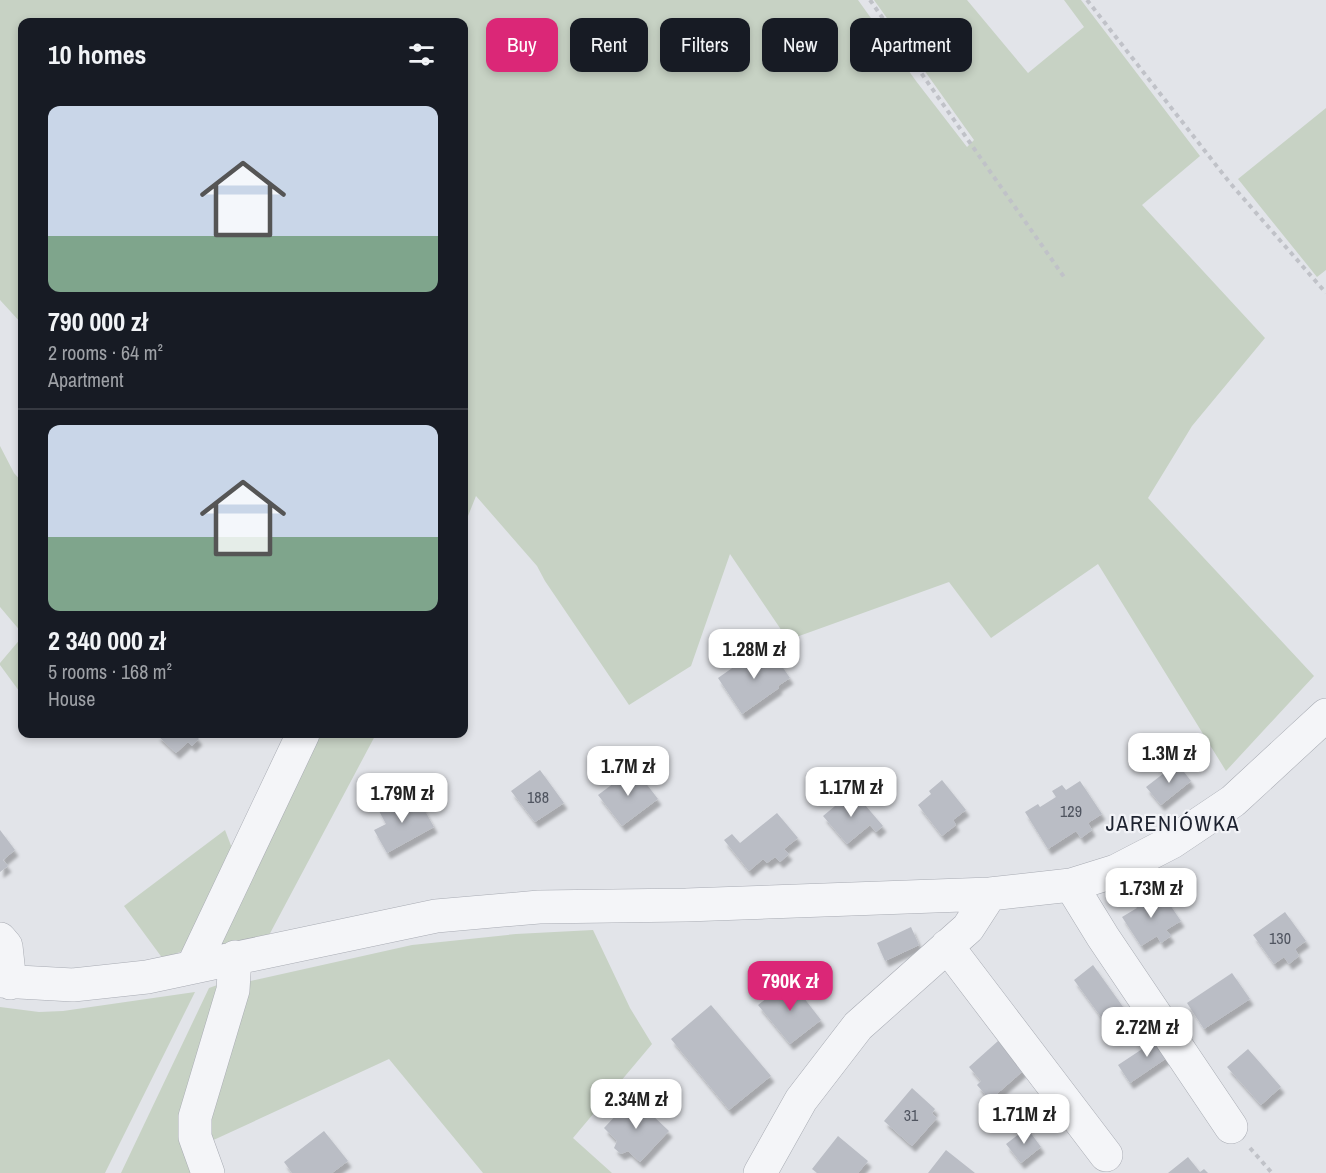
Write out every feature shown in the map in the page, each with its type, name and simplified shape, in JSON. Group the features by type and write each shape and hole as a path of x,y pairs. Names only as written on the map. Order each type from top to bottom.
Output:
{"street":[{"path":"0,939 6,946 5,982 73,985 147,977 436,916 539,907 686,905 990,894 1071,885 1116,871 1172,842 1233,801 1326,715"},
{"path":"193,966 301,738"},
{"path":"1071,885 1103,937 1231,1126"},
{"path":"760,1173 801,1100 858,1026 968,928 990,894"},
{"path":"947,946 1106,1155"},
{"path":"208,1173 195,1137 195,1117 233,990 235,957"}],"path":[{"path":"870,0 1064,277"},
{"path":"1087,0 1230,183 1326,293"}],"green space":[{"path":"0,0 858,0 871,18 850,18 850,72 910,72 967,147 974,140 925,72 972,72 972,18 887,18 874,0 967,0 1028,73 1084,27 1064,0 1081,0 1200,156 1142,205 1265,338 1192,426 1148,498 1314,676 1226,771 1098,564 991,638 949,582 788,640 730,554 691,666 629,705 537,566 476,496 468,516 468,18 18,18 18,320 0,300"},
{"path":"1326,108 1326,270 1317,277 1238,179"},
{"path":"0,446 18,478 18,628 0,607"},
{"path":"18,642 18,690 0,665"},
{"path":"316,738 374,738 267,939 212,948"},
{"path":"225,830 235,856 187,949 163,959 124,906"},
{"path":"593,930 630,1008 652,1044 573,1138 612,1173 483,1173 389,1059 207,1143 201,1124 237,984 412,945 516,934"},
{"path":"223,983 199,1173 121,1173 209,988"},
{"path":"195,992 105,1173 0,1173 0,1007 39,1012 63,1011"}],"building":[{"path":"755,652 760,660 772,652 790,678 742,714 718,678"},
{"path":"160,738 199,739 192,746 188,742 176,753"},
{"path":"1177,763 1191,781 1161,805 1146,787"},
{"path":"634,768 658,799 622,826 598,795"},
{"path":"540,770 564,803 535,822 511,791"},
{"path":"942,780 966,810 953,820 956,825 942,836 918,805"},
{"path":"1080,781 1102,814 1088,823 1092,830 1081,838 1076,831 1048,849 1025,812 1038,804 1040,807 1056,797 1052,791 1062,785 1066,790"},
{"path":"853,791 883,826 876,832 870,825 847,844 823,816"},
{"path":"401,797 409,811 421,804 434,827 387,853 374,830 386,824 378,809"},
{"path":"777,813 798,838 784,849 789,854 780,862 775,857 767,863 763,859 749,871 724,840 732,834 740,843"},
{"path":"0,830 15,850 3,860 8,866 0,872"},
{"path":"1161,892 1181,921 1166,930 1171,936 1161,943 1157,936 1141,946 1122,917 1137,908 1133,901 1144,893 1149,900"},
{"path":"1285,912 1306,941 1295,949 1299,956 1289,964 1284,957 1274,964 1253,935"},
{"path":"911,927 919,945 885,961 877,943"},
{"path":"1093,965 1136,1025 1117,1039 1074,980"},
{"path":"1232,973 1250,999 1204,1029 1187,1003"},
{"path":"790,980 821,1020 790,1044 758,1005"},
{"path":"711,1005 771,1076 729,1110 671,1039"},
{"path":"1165,1034 1177,1051 1130,1083 1118,1065"},
{"path":"998,1041 1024,1070 990,1100 977,1085 981,1081 969,1067"},
{"path":"1248,1049 1281,1087 1261,1105 1227,1067"},
{"path":"912,1088 935,1109 932,1113 937,1118 912,1146 884,1121"},
{"path":"633,1097 669,1131 640,1162 628,1151 621,1154 614,1148 617,1141 604,1128"},
{"path":"1027,1128 1041,1147 1021,1163 1006,1144"},
{"path":"324,1131 348,1161 332,1173 292,1173 284,1162"},
{"path":"838,1136 868,1161 858,1173 817,1173 812,1169"},
{"path":"946,1150 975,1173 928,1173"},
{"path":"1188,1157 1200,1172 1204,1169 1208,1173 1168,1173"}],"district":[{"name":"JARENIÓWKA","path":"1173,823"}]}
